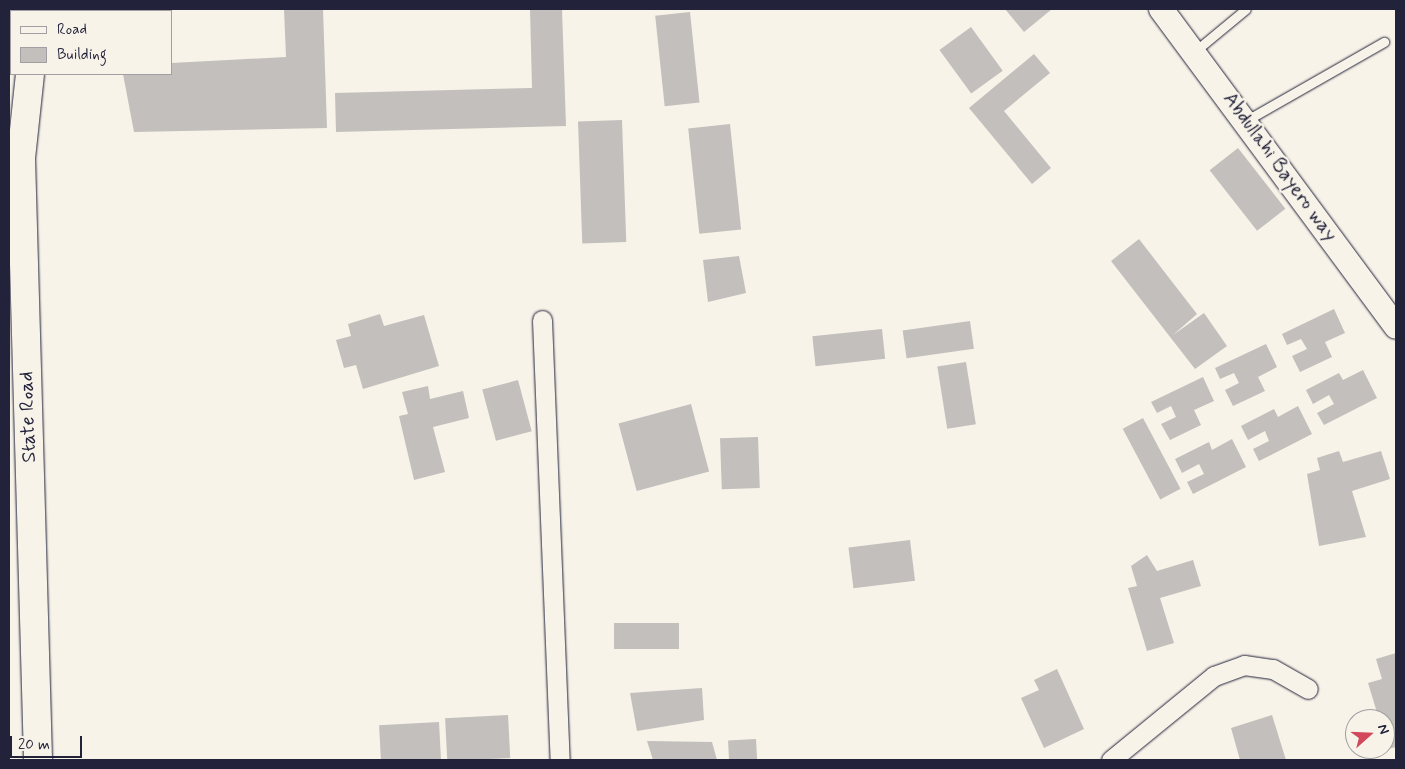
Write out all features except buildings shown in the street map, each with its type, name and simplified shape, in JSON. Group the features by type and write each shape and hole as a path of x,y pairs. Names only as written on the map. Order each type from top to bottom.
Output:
{"main road":[{"path":"9,21 10,36"},
{"path":"13,75 20,158"},
{"name":"State Road","path":"30,75 20,158 38,760"}],"street":[{"name":"Abdullahi Bayero way","path":"1161,9 1247,120 1396,327"},
{"path":"542,320 560,760"},
{"path":"1111,760 1214,676 1244,665 1273,669 1308,689"}],"lane":[{"path":"1194,52 1246,9"},
{"path":"1247,120 1384,42"}]}
